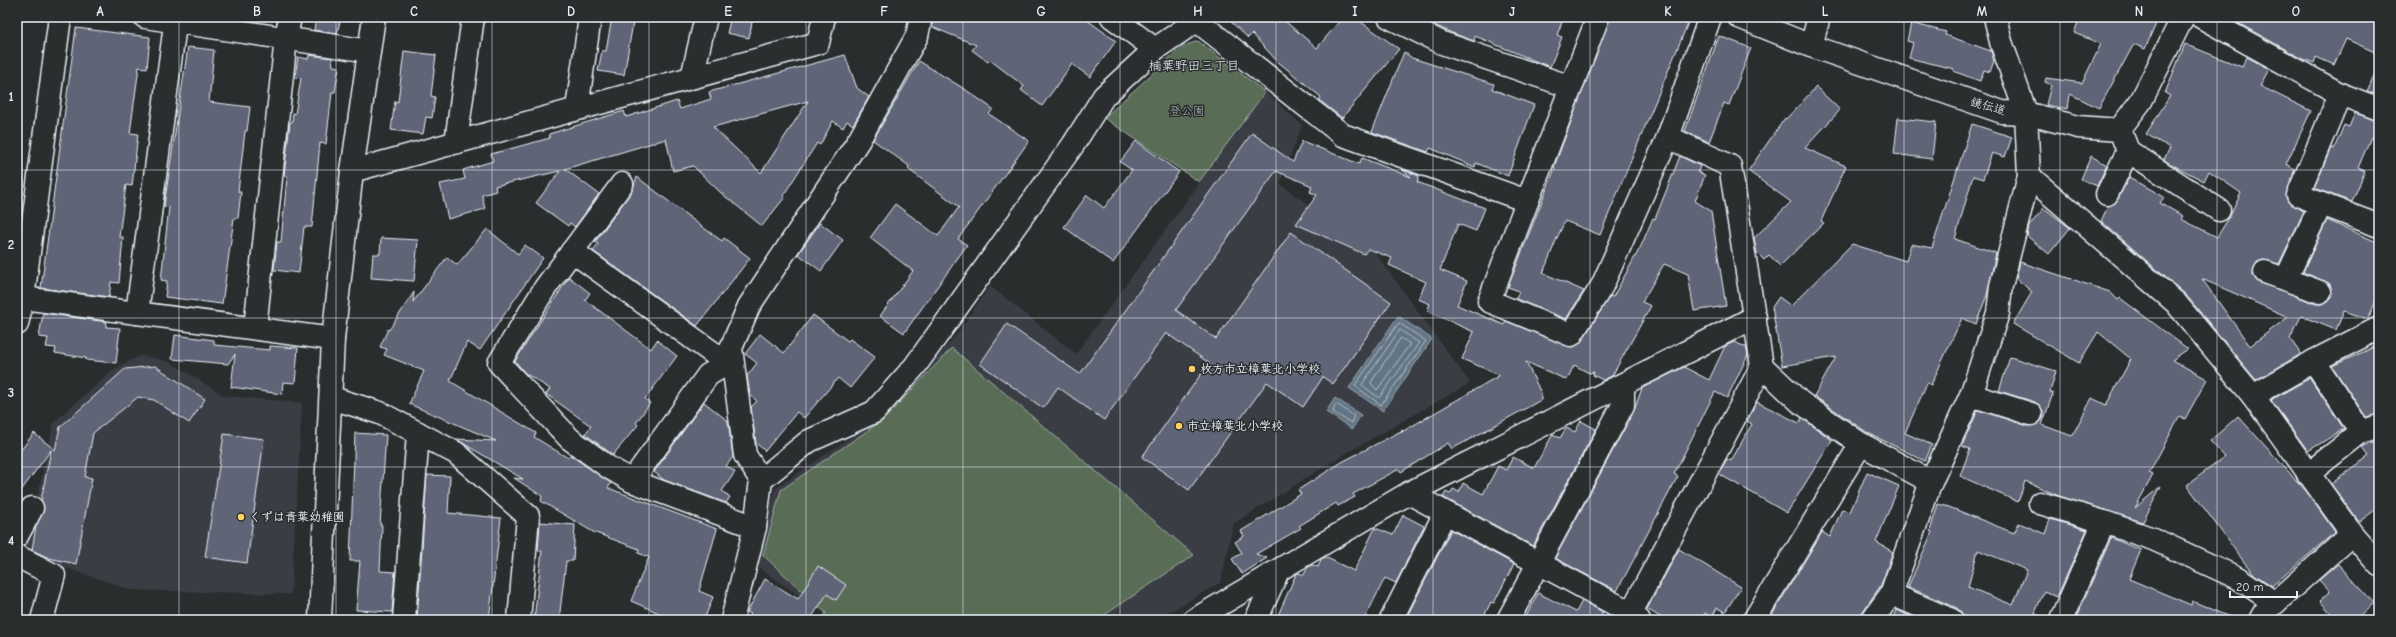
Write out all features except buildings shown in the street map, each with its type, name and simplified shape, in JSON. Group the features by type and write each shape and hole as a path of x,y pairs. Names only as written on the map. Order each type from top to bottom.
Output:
{"street":[{"path":"17,324 23,298 60,17"},
{"path":"145,17 176,19 369,51"},
{"path":"255,328 286,38 290,17"},
{"path":"320,620 334,339 352,171 374,17"},
{"path":"456,142 473,17"},
{"path":"577,108 590,17"},
{"path":"692,77 706,17"},
{"path":"352,171 818,43 824,17"},
{"path":"732,620 755,527 761,480 744,455 730,348 749,306 859,140 917,36 921,17"},
{"path":"1112,17 1155,49"},
{"path":"1390,17 1442,42 1571,87"},
{"path":"1598,17 1489,301 1571,335 1602,286 1668,136 1710,17"},
{"name":"鏡伝道","path":"1739,17 1811,46 2002,112 2026,113 2078,127 2119,130"},
{"path":"1811,46 1819,17"},
{"path":"1872,620 1891,594 1931,482 1971,395 1998,313 2001,286 2029,176 2026,113 2001,42 1995,17"},
{"path":"2183,17 2140,101 2119,130 2128,150 2219,210"},
{"path":"2201,17 2340,94 2379,109"},
{"path":"137,313 176,19"},
{"path":"761,480 809,441 874,412 915,366 1073,145 1104,96 1155,49 1200,19 1343,135 1527,201"},
{"path":"2340,94 2298,194 2379,226"},
{"path":"1409,493 1538,563 1633,618 1762,366 1730,166 1668,136"},
{"path":"2107,194 2128,150"},
{"path":"2029,176 2176,303 2253,396 2352,534 2375,552"},
{"path":"622,184 545,288 499,363 570,439 632,481 755,527"},
{"path":"2286,279 2321,204"},
{"path":"572,251 713,353 732,361"},
{"path":"2265,272 2320,292"},
{"path":"23,298 334,339"},
{"path":"1194,620 1409,493 1623,386 1755,317"},
{"path":"2253,396 2314,361 2379,328"},
{"path":"632,481 708,375 732,361"},
{"path":"2308,474 2370,429 2314,361"},
{"path":"1762,366 1800,402 1861,444 1931,482"},
{"path":"1508,620 1623,405 1623,386"},
{"path":"1971,395 2031,414"},
{"path":"332,398 380,413 456,453 528,516 519,620"},
{"path":"404,620 418,433"},
{"path":"1754,620 1861,444"},
{"path":"2040,503 2104,522 2153,540 2238,578 2275,603"},
{"path":"17,536 32,508"},
{"path":"1391,620 1445,513"},
{"path":"2061,620 2104,522"},
{"path":"2260,620 2264,613 2352,534"},
{"path":"17,556 54,575 42,620"},
{"path":"1256,620 1278,571"},
{"path":"1891,594 1952,620"}],"shaded area":[{"name":"枚方市立樟葉北小学校","path":"1265,92 1302,125 1280,184 1376,254 1470,383 1343,455 1233,524 1221,582 1156,620 820,620 824,613 755,565 775,489 879,418 954,338 990,286 1076,354"},
{"path":"142,355 172,363 224,396 302,403 291,594 132,590 25,554 54,422 116,368"}],"green space":[{"name":"登公園","path":"1198,41 1265,92 1199,182 1104,118 1181,47"},
{"path":"952,348 1194,555 1097,620 822,620 826,613 763,555 781,490 883,420"}],"water":[{"path":"1398,316 1432,339 1383,411 1349,388"},
{"path":"1335,398 1361,415 1352,429 1326,412"}],"place":[{"name":"枚方市立樟葉北小学校","path":"1192,369"},
{"name":"市立樟葉北小学校","path":"1179,426"},
{"name":"くずは青葉幼稚園","path":"241,517"}],"district":[{"name":"楠葉野田三丁目","path":"1194,65"}]}
